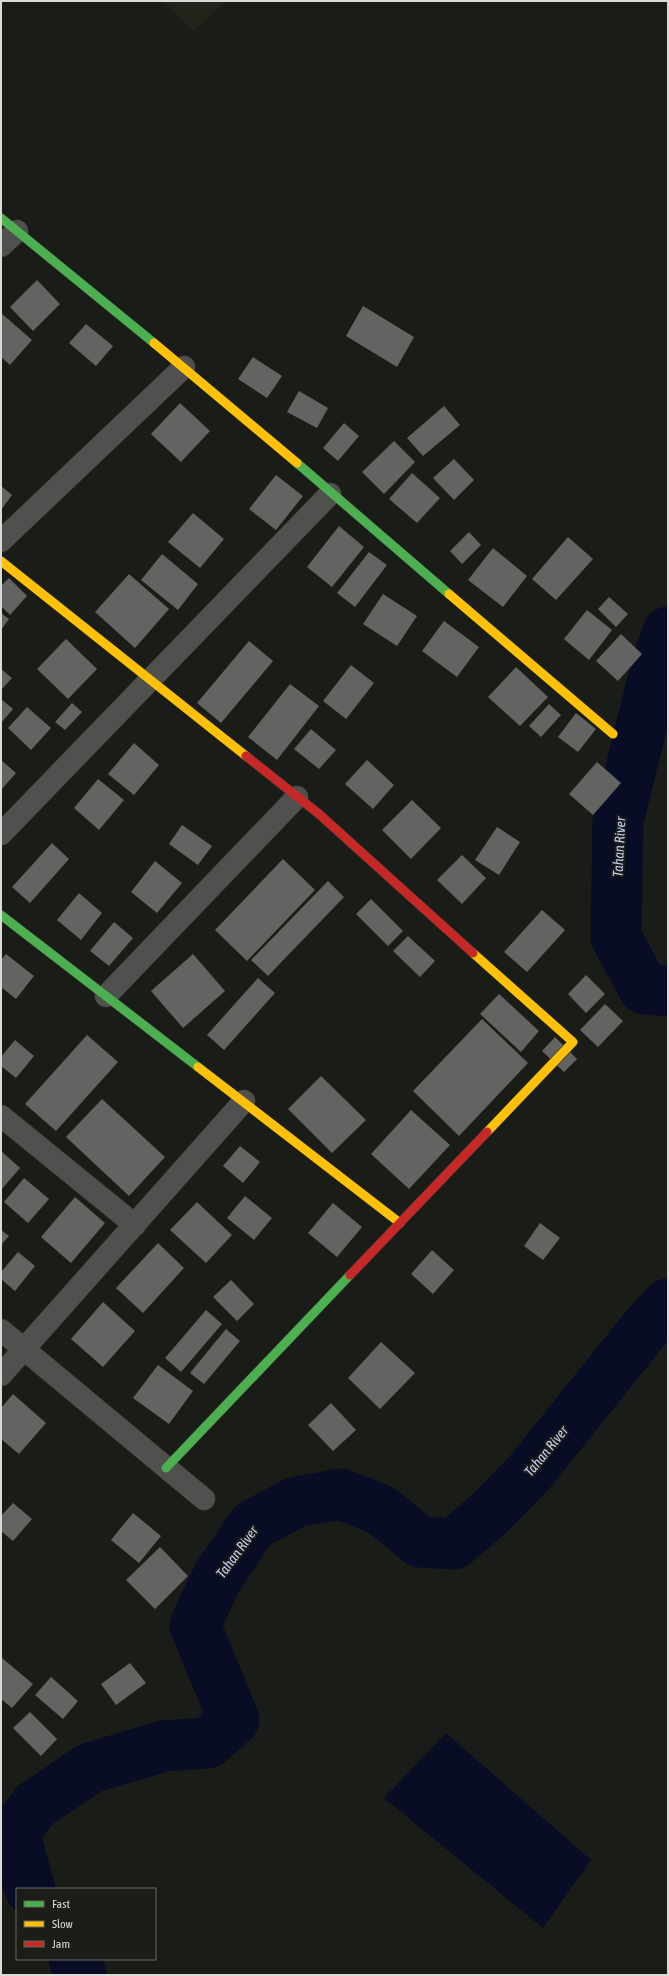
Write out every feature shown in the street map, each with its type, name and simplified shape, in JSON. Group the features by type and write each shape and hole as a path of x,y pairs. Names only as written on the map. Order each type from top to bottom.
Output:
{"street":[{"path":"1,246 9,224 184,368 613,734"},
{"path":"1,540 184,368"},
{"path":"1,834 149,679 330,494"},
{"path":"1,561 319,814 573,1042 166,1468"},
{"path":"106,996 297,796"},
{"path":"1,915 244,1101 400,1223"},
{"path":"1,1375 25,1350 244,1101"},
{"path":"1,1116 135,1225"},
{"path":"1,1330 204,1499"}],"shaded area":[{"path":"163,1 225,1 194,31"}],"water":[{"path":"446,1733 591,1860 543,1928 384,1798"}],"building":[{"path":"37,280 60,304 33,331 10,307"},
{"path":"363,306 414,337 397,367 346,336"},
{"path":"1,313 32,340 10,365 1,357"},
{"path":"86,324 113,346 96,366 69,343"},
{"path":"253,357 282,376 267,398 238,379"},
{"path":"299,391 328,408 317,428 287,412"},
{"path":"180,403 210,431 181,462 151,434"},
{"path":"444,406 460,425 423,456 407,438"},
{"path":"344,423 359,436 338,461 323,448"},
{"path":"394,441 415,462 384,494 362,472"},
{"path":"454,459 474,480 454,500 433,478"},
{"path":"412,473 440,498 417,523 389,499"},
{"path":"276,475 303,496 276,530 249,509"},
{"path":"1,486 12,495 1,510"},
{"path":"193,513 224,539 200,568 168,542"},
{"path":"339,526 364,547 332,587 307,567"},
{"path":"469,532 481,545 462,564 450,551"},
{"path":"568,537 593,559 556,600 532,579"},
{"path":"493,548 527,576 503,607 468,580"},
{"path":"369,552 387,565 355,607 337,593"},
{"path":"162,554 198,584 178,610 141,580"},
{"path":"129,574 169,609 135,648 95,612"},
{"path":"9,578 27,596 10,615 1,606 1,586"},
{"path":"383,594 417,616 397,646 363,624"},
{"path":"609,597 628,614 616,627 598,609"},
{"path":"587,610 612,630 589,660 564,639"},
{"path":"1,613 9,619 1,630"},
{"path":"444,621 479,647 457,677 422,651"},
{"path":"621,634 642,654 618,681 596,661"},
{"path":"66,639 97,669 68,699 37,669"},
{"path":"249,641 273,661 221,723 197,703"},
{"path":"351,665 374,683 346,719 323,701"},
{"path":"516,667 548,697 520,726 488,697"},
{"path":"1,669 12,678 1,690"},
{"path":"290,684 319,706 277,760 248,737"},
{"path":"1,699 13,709 1,723"},
{"path":"72,703 82,712 65,730 55,722"},
{"path":"549,704 561,715 541,737 529,726"},
{"path":"27,707 51,728 31,750 8,728"},
{"path":"576,713 596,729 578,752 558,737"},
{"path":"311,729 336,750 319,769 294,749"},
{"path":"134,743 159,765 134,795 108,774"},
{"path":"1,760 16,773 1,790"},
{"path":"367,760 394,785 373,809 345,784"},
{"path":"597,762 621,783 593,815 569,794"},
{"path":"98,779 124,800 99,830 74,808"},
{"path":"412,800 441,828 411,859 382,830"},
{"path":"182,825 212,846 198,865 169,844"},
{"path":"497,827 520,842 499,875 475,860"},
{"path":"52,843 69,859 30,903 12,887"},
{"path":"462,855 486,878 462,904 437,880"},
{"path":"283,859 315,890 247,961 215,930"},
{"path":"155,861 182,883 157,913 131,892"},
{"path":"328,881 344,897 268,976 251,960"},
{"path":"79,893 102,913 81,940 57,920"},
{"path":"371,899 403,931 388,946 356,914"},
{"path":"542,910 565,930 527,972 504,952"},
{"path":"114,922 133,938 109,966 90,951"},
{"path":"408,936 435,961 420,977 393,951"},
{"path":"6,954 34,976 16,999 1,987 1,960"},
{"path":"193,954 225,991 183,1028 151,991"},
{"path":"586,975 605,994 586,1013 568,994"},
{"path":"258,978 275,993 224,1050 207,1035"},
{"path":"499,994 539,1031 521,1052 480,1014"},
{"path":"605,1004 623,1021 598,1047 580,1030"},
{"path":"482,1019 528,1063 459,1136 413,1091"},
{"path":"87,1035 118,1062 56,1131 25,1104"},
{"path":"555,1037 577,1059 564,1072 542,1051"},
{"path":"15,1040 34,1056 16,1078 1,1066 1,1057"},
{"path":"321,1076 366,1120 332,1153 288,1109"},
{"path":"102,1099 165,1157 129,1196 66,1137"},
{"path":"411,1110 450,1145 409,1189 371,1154"},
{"path":"240,1146 260,1162 243,1183 223,1166"},
{"path":"1,1151 20,1168 1,1190"},
{"path":"24,1178 49,1199 28,1223 4,1202"},
{"path":"245,1196 272,1218 254,1240 227,1218"},
{"path":"75,1197 105,1223 71,1263 41,1237"},
{"path":"197,1202 232,1235 206,1263 170,1230"},
{"path":"333,1203 362,1227 337,1257 308,1233"},
{"path":"540,1223 560,1238 543,1260 524,1246"},
{"path":"1,1230 9,1236 1,1245"},
{"path":"158,1243 184,1268 143,1313 116,1288"},
{"path":"432,1250 454,1270 433,1294 411,1274"},
{"path":"18,1252 35,1266 15,1291 1,1279 1,1272"},
{"path":"231,1280 254,1304 237,1321 213,1297"},
{"path":"103,1302 135,1331 103,1367 71,1339"},
{"path":"206,1310 222,1324 181,1372 165,1358"},
{"path":"226,1329 240,1341 204,1384 190,1373"},
{"path":"381,1342 415,1373 380,1409 348,1378"},
{"path":"158,1365 193,1391 169,1424 133,1398"},
{"path":"13,1394 46,1423 19,1454 1,1439 1,1408"},
{"path":"331,1403 356,1430 333,1451 308,1425"},
{"path":"13,1503 32,1519 13,1541 1,1531 1,1516"},
{"path":"133,1513 161,1536 139,1563 111,1540"},
{"path":"160,1547 188,1576 155,1609 126,1580"},
{"path":"2,1658 33,1684 12,1708 1,1699"},
{"path":"130,1663 146,1683 116,1705 101,1684"},
{"path":"51,1677 78,1701 63,1719 35,1695"},
{"path":"30,1712 57,1739 41,1756 13,1728"}],"waterway":[{"name":"Tahan River","path":"668,632 658,660 618,821 616,937 644,989 668,991"},
{"name":"Tahan River","path":"30,1888 14,1833 35,1805 90,1768 164,1746 208,1743 234,1720 195,1625 218,1576 253,1525 296,1502 341,1494 381,1510 420,1542 454,1544 491,1512 529,1473 647,1326 668,1304"},
{"name":"Tahan River","path":"74,1960 81,1975"}],"traffic: fast":[{"path":"1,218 154,343"},
{"path":"297,463 449,594"},
{"path":"1,915 198,1067"},
{"path":"166,1468 350,1275"}],"traffic: slow":[{"path":"154,343 297,463"},
{"path":"1,561 246,756"},
{"path":"449,594 613,734"},
{"path":"473,953 573,1042 487,1132"},
{"path":"198,1067 400,1223"}],"traffic: jam":[{"path":"246,756 319,814 473,953"},
{"path":"350,1275 487,1132"}]}
